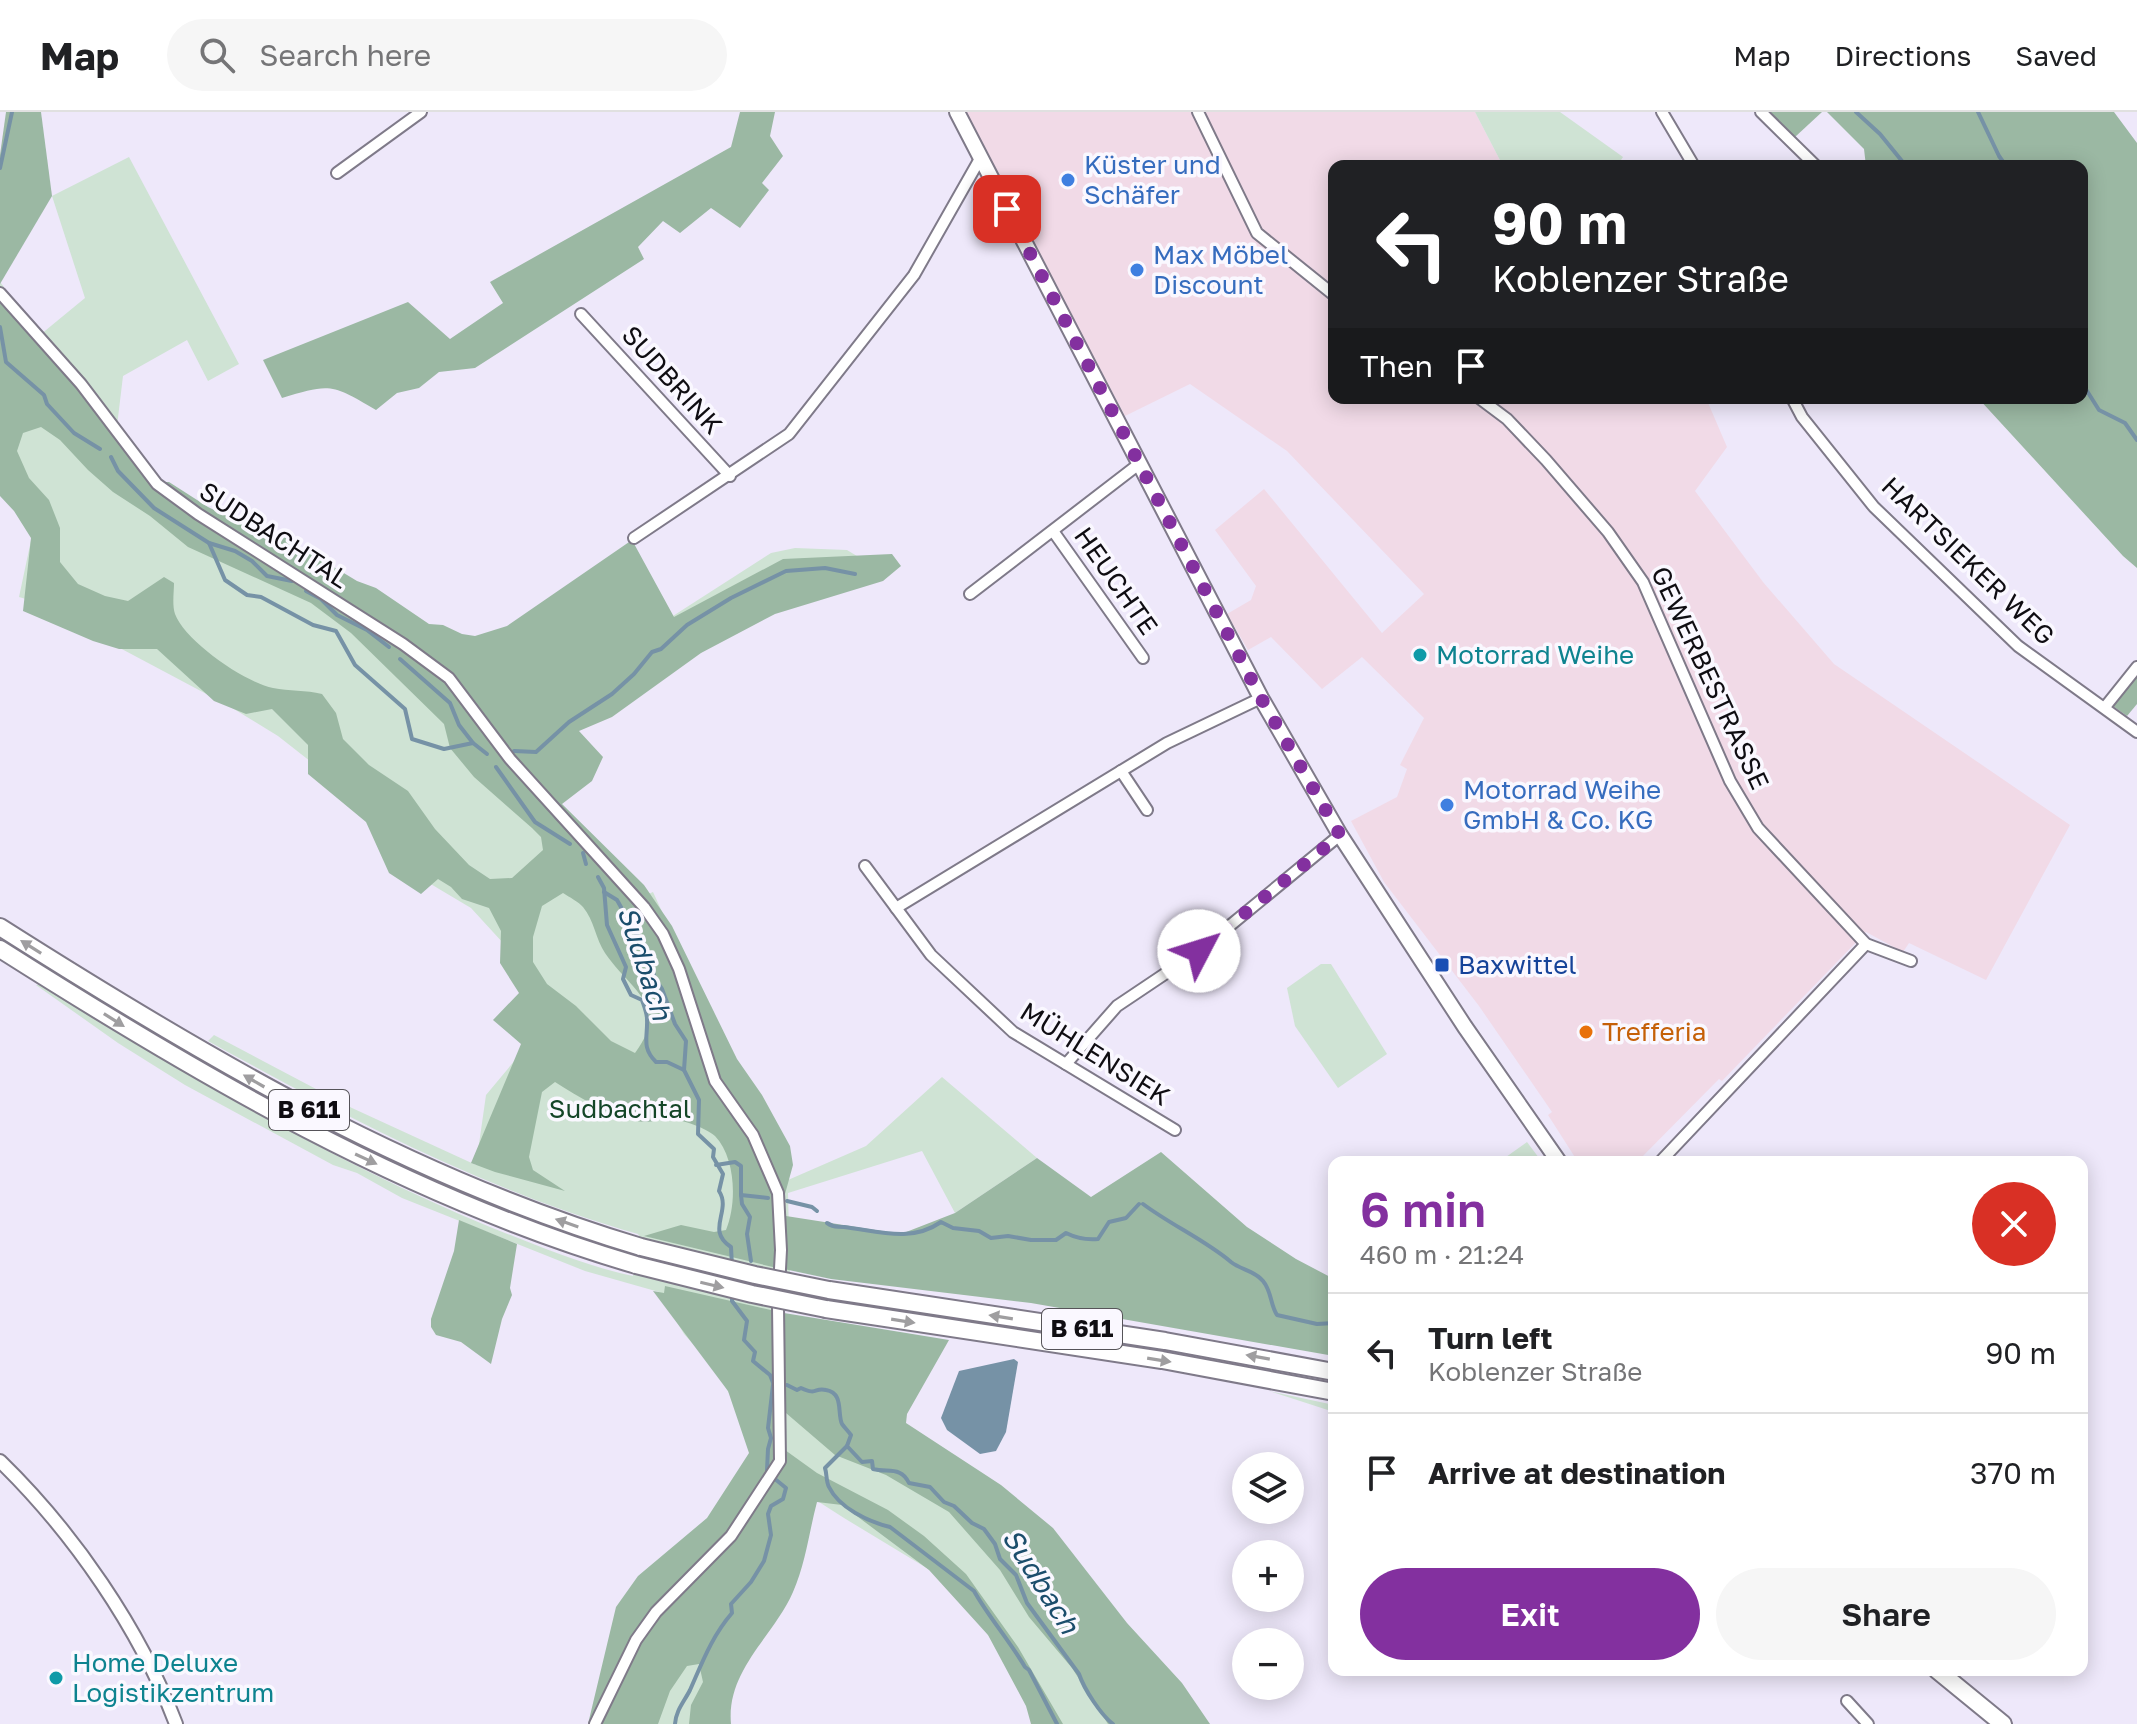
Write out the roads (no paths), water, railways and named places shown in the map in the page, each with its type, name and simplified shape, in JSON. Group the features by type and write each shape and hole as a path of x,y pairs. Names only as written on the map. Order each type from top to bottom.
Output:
{"main road":[{"path":"957,112 1261,698 1340,835 1465,1027 1555,1156"},
{"name":"B 611","path":"0,927 156,1025 263,1087 355,1134 522,1208 641,1247 829,1290 1165,1341 1328,1371"},
{"name":"B 611","path":"0,949 255,1103 346,1150 506,1221 636,1265 826,1309 1162,1360 1328,1391"},
{"path":"1944,1676 2003,1724"}],"street":[{"path":"337,173 421,112"},
{"path":"1198,112 1257,233 1328,290"},
{"path":"1662,112 1690,160"},
{"path":"1761,112 1810,160"},
{"path":"634,538 789,434 914,275 981,157"},
{"name":"SUDBACHTAL","path":"0,293 81,384 157,484 198,514 403,644 449,678 510,759 644,907 663,934 679,969 715,1081 753,1135 778,1193 781,1250 778,1307 780,1461 731,1536 656,1612 636,1640 595,1724"},
{"name":"SUDBRINK","path":"581,314 730,476"},
{"name":"GEWERBESTRASSE","path":"1487,404 1507,419 1608,532 1643,582 1730,781 1758,828 1866,944 1911,961"},
{"name":"HARTSIEKER WEG","path":"1795,404 1802,417 1874,507 2018,646 2137,732"},
{"name":"HEUCHTE","path":"970,594 1139,464"},
{"name":"HEUCHTE","path":"1053,531 1143,658"},
{"path":"2105,707 2137,667"},
{"path":"896,908 1167,743 1261,698"},
{"path":"1121,771 1147,810"},
{"path":"1066,1064 1117,1006 1199,951 1340,835"},
{"name":"MÜHLENSIEK","path":"865,866 931,955 1013,1032 1175,1130"},
{"path":"1666,1156 1866,944"},
{"path":"0,1461 62,1531 117,1605 163,1690 176,1724"},
{"path":"1847,1701 1868,1724"}],"water":[{"path":"1014,1359 1018,1362 1006,1432 996,1451 980,1454 947,1430 941,1418 959,1371"}],"waterway":[{"name":"Sudbach","path":"0,168 12,112"},
{"path":"1856,112 1880,134 1901,160"},
{"path":"1978,112 2002,160"},
{"name":"Sudbach","path":"0,327 6,362 44,395 47,404 74,433 100,449"},
{"path":"2088,393 2099,410 2125,423 2137,440"},
{"name":"Sudbach","path":"111,457 118,471 154,508 209,543 225,580 247,595 261,597 313,625 336,631 355,665 405,709 412,739 444,749 473,743"},
{"name":"Sudbach","path":"209,543 235,551 252,561 267,576 292,581"},
{"path":"514,751 536,752 569,722 612,694 652,652 661,649 687,625 731,598 786,571 825,568 855,574"},
{"name":"Sudbach","path":"306,591 321,599 337,615 367,630 389,647"},
{"name":"Sudbach","path":"400,659 450,703 459,725 473,743 487,754"},
{"name":"Sudbach","path":"496,767 535,822 570,844"},
{"name":"Sudbach","path":"583,853 586,864"},
{"name":"Sudbach","path":"598,877 604,888 607,925 626,967 623,979 631,995 642,1000 645,1010 648,1051 656,1062 667,1062 684,1070"},
{"name":"Sudbach","path":"604,892 617,900 649,957 655,979 686,1041 684,1070 699,1100 698,1134 714,1149 713,1157 723,1174 719,1191 723,1206 719,1227 724,1241 731,1247 732,1266"},
{"name":"Sudbach","path":"716,1165 735,1162 741,1166 742,1204 750,1217 747,1234 751,1261"},
{"path":"741,1195 768,1198"},
{"path":"787,1201 817,1211"},
{"path":"827,1223 831,1226 906,1234 941,1222 953,1228 979,1231 991,1238 1008,1236 1056,1240 1066,1233 1098,1239 1109,1222 1126,1218 1139,1204"},
{"path":"1143,1204 1235,1265 1259,1277 1268,1289 1277,1315 1317,1324 1328,1323"},
{"name":"Sudbach","path":"732,1295 732,1301 747,1321 744,1340 755,1352 753,1361 770,1375 774,1385"},
{"path":"767,1470 773,1385"},
{"name":"Sudbach","path":"787,1385 797,1390 822,1389 832,1392 838,1399 842,1424 851,1435 847,1446 862,1462 872,1461 873,1469 898,1472 909,1483 930,1487 944,1502 984,1529 995,1544 1000,1559 1016,1575 1027,1603 1079,1674 1098,1708 1113,1724"},
{"path":"847,1446 825,1468 828,1485 834,1495 855,1513 890,1527 974,1591 1029,1670 1057,1724"},
{"path":"675,1724 708,1650 732,1613 731,1604 751,1582 764,1561 771,1535 768,1514 771,1506 783,1499 786,1488 775,1479"}],"place":[{"name":"Küster und Schäfer","path":"1068,180"},
{"name":"Max Möbel Discount","path":"1137,270"},
{"name":"Motorrad Weihe","path":"1420,655"},
{"name":"Motorrad Weihe GmbH & Co. KG","path":"1447,805"},
{"name":"Baxwittel","path":"1442,965"},
{"name":"Trefferia","path":"1586,1032"},
{"name":"Home Deluxe Logistikzentrum","path":"56,1678"}],"park label":[{"name":"Sudbachtal","path":"620,1109"}]}
